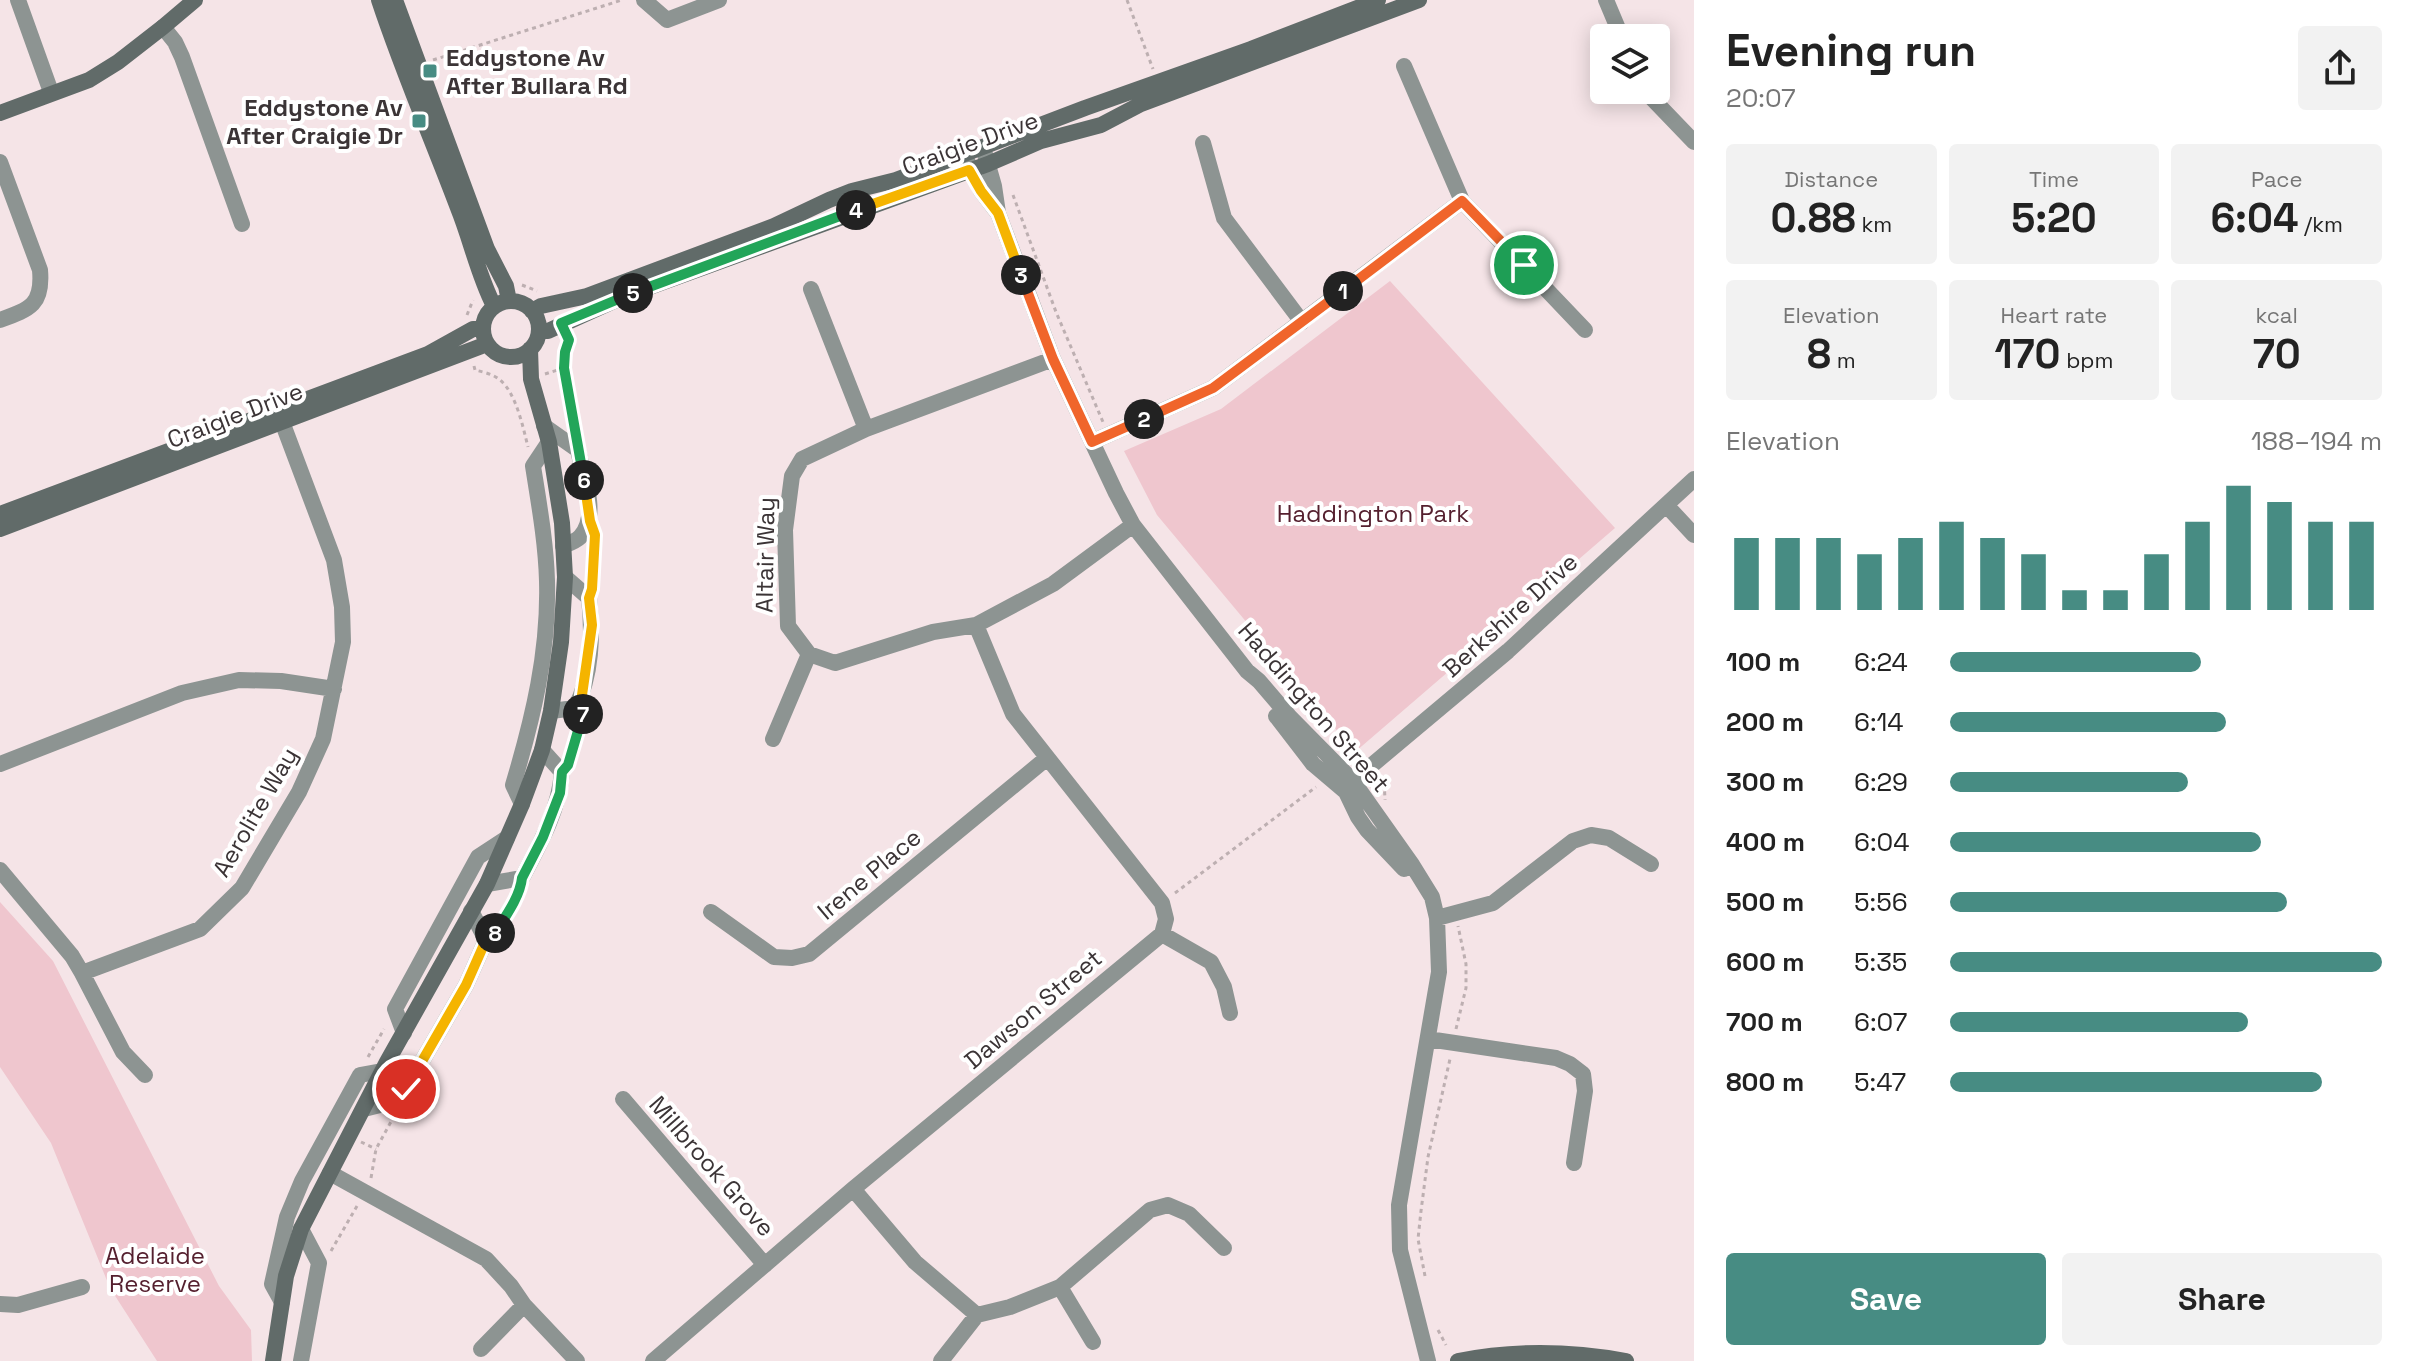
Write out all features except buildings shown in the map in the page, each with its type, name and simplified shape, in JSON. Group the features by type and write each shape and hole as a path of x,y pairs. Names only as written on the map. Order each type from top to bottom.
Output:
{"main road":[{"path":"0,113 89,80 118,62 195,0"},
{"path":"379,0 469,234 483,283 501,304"},
{"path":"395,0 487,249 506,286 501,304"},
{"name":"Craigie Drive","path":"539,331 548,331 625,296 966,162 983,147 1378,0"},
{"name":"Craigie Drive","path":"532,311 541,306 587,296 774,226 852,191 966,162 988,164 1061,134 1101,125 1141,104 1419,0"},
{"path":"489,343 515,357 530,349 539,331 537,320 524,304 501,304 487,314 489,343 531,379"},
{"name":"Craigie Drive","path":"0,529 280,417 489,343"},
{"path":"273,1361 286,1276 301,1229 382,1071 487,884 542,750 561,642 565,577 562,523 547,434 531,379 530,349"},
{"name":"Craigie Drive","path":"0,514 211,434 280,417"},
{"path":"1458,1361 1529,1353 1619,1360"}],"street":[{"path":"18,0 51,92"},
{"path":"644,0 667,20 719,0"},
{"path":"1606,0 1616,24"},
{"path":"163,27 182,57 242,224"},
{"path":"1404,66 1462,201 1585,330"},
{"path":"1657,104 1694,142"},
{"path":"1203,143 1224,218 1302,322"},
{"name":"Haddington Street","path":"983,147 998,213 1053,359 1133,525 1247,671 1353,781 1432,897 1439,938 1439,972 1399,1205 1400,1250 1428,1361"},
{"path":"0,162 40,270 41,285 40,296 28,308 0,320"},
{"name":"Haddington Street","path":"966,162 981,191 998,213"},
{"path":"1092,442 1213,388 1462,201"},
{"path":"811,289 866,429"},
{"name":"Altair Way","path":"809,654 788,626 785,530 792,476 802,459 866,429 1053,359"},
{"name":"Aerolite Way","path":"82,973 200,929 242,888 299,792 323,739 343,642 342,607 334,560 280,417"},
{"path":"522,804 513,785 542,674 546,620 547,581 533,466 547,434 578,450 587,495 590,521 579,539 563,546"},
{"name":"Berkshire Drive","path":"1353,781 1508,651 1694,479"},
{"path":"1667,506 1694,535"},
{"path":"773,739 809,654 835,663 933,632 976,625 1053,584 1133,525"},
{"path":"551,711 575,708 582,695 592,625 589,598 565,577"},
{"path":"976,625 1013,714 1162,903 1166,919 1162,934 1211,962 1224,987 1230,1013"},
{"path":"1247,671 1249,681 1313,764 1346,792 1367,830 1399,862 1416,886 1439,938"},
{"path":"0,764 182,693 239,680 281,681 334,689"},
{"path":"487,884 522,878 543,837 560,793 562,772 542,750"},
{"name":"Irene Place","path":"711,912 774,957 792,958 809,954 1047,758"},
{"path":"1437,918 1493,903 1573,841 1591,835 1609,838 1651,864"},
{"path":"404,1033 395,1009 478,857 507,838"},
{"path":"0,870 72,956 123,1052 145,1075"},
{"path":"364,1109 392,1102 406,1089 466,985 486,940 471,911"},
{"name":"Dawson Street","path":"653,1361 853,1189 1162,934"},
{"path":"1428,1039 1556,1058 1583,1074 1585,1091 1574,1163"},
{"path":"282,1302 272,1284 287,1217 302,1181 360,1075 382,1071"},
{"name":"Millbrook Grove","path":"623,1099 765,1265"},
{"path":"330,1173 486,1259 577,1361"},
{"path":"853,1189 915,1262 977,1315"},
{"path":"941,1361 977,1315 1010,1307 1060,1287 1150,1210 1168,1205 1189,1214 1224,1248"},
{"path":"301,1229 319,1263 301,1361"},
{"path":"0,1304 18,1305 82,1287"},
{"path":"1060,1287 1093,1342"},
{"path":"481,1349 524,1305"}],"path":[{"path":"433,60 622,0"},
{"path":"1127,0 1154,73"},
{"path":"517,283 532,290 551,293 555,303"},
{"path":"561,323 569,340 564,368 578,450"},
{"path":"475,370 500,380 506,387 518,409 533,466"},
{"path":"589,598 595,535 590,521"},
{"path":"562,772 568,765 585,707 582,695"},
{"path":"1162,903 1330,777"},
{"path":"486,940 509,910 522,878"},
{"path":"360,1075 395,1009"}],"green space":[{"name":"Haddington Park","path":"1390,281 1615,528 1355,752 1157,515 1124,451 1221,409"},
{"name":"Adelaide Reserve","path":"0,902 53,961 219,1286 251,1330 252,1361 157,1361 110,1288 51,1143 0,1067"}],"place":[{"name":"Eddystone Av After Bullara Rd","path":"430,71"},
{"name":"Eddystone Av After Craigie Dr","path":"419,121"}],"route":[{"path":"406,1089 466,985 486,940 509,910 522,883 560,793 562,772 568,765 585,707 582,695 592,625 589,598 595,535 564,368 569,340 561,323 625,296 969,170 998,213 1053,359 1092,442 1213,388 1462,201 1524,265"}]}
